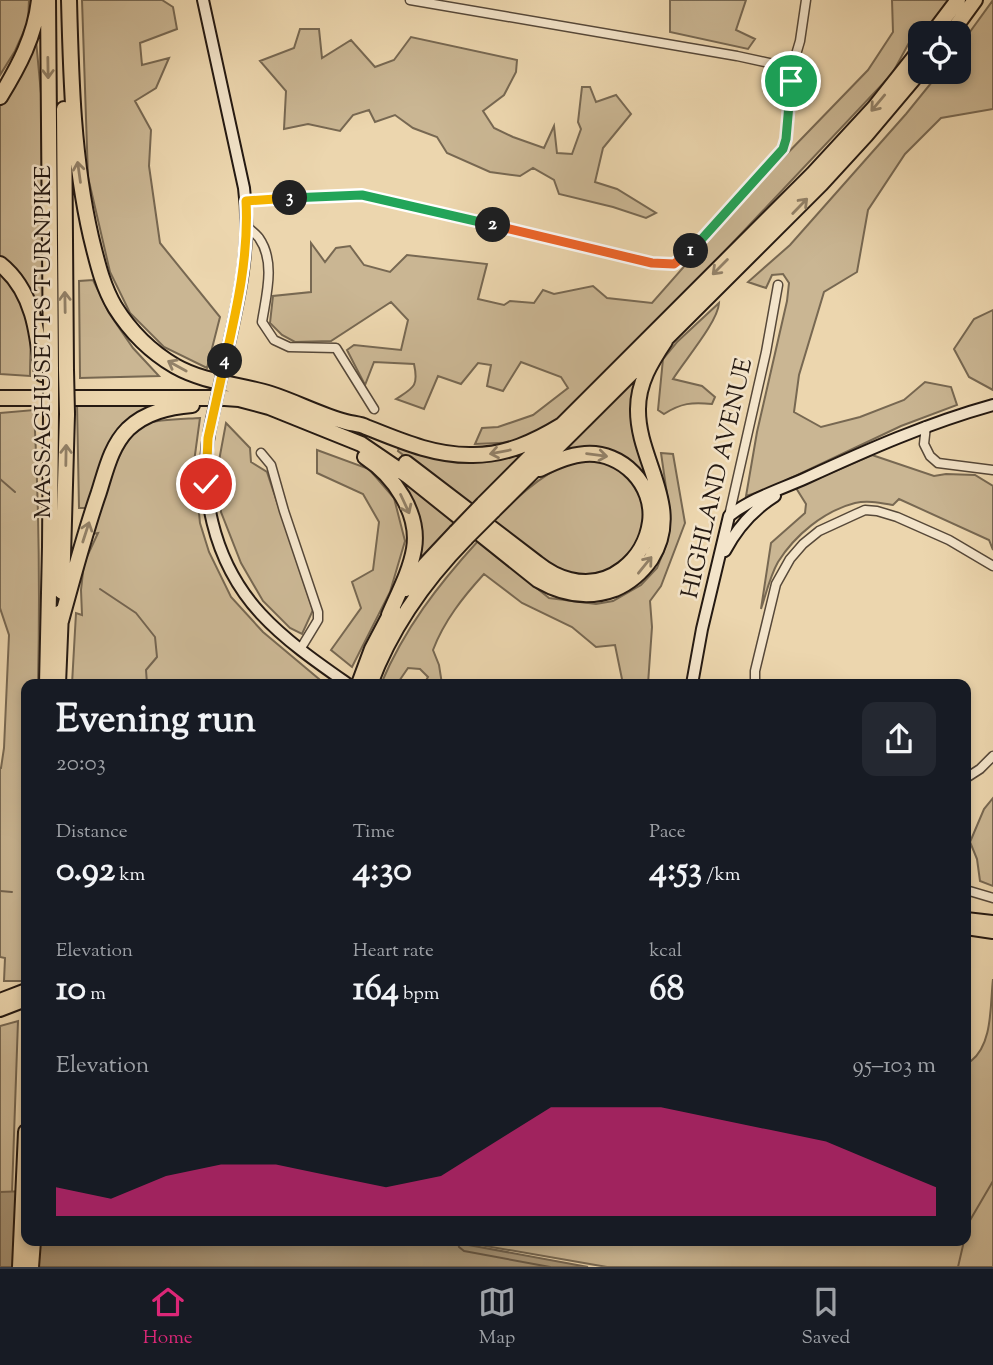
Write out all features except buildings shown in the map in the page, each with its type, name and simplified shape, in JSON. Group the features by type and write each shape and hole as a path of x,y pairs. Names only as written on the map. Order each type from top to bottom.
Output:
{"highway":[{"path":"0,97 30,42 39,0"},
{"name":"MASSACHUSETTS TURNPIKE","path":"47,679 50,581 46,372 48,0"},
{"name":"MASSACHUSETTS TURNPIKE","path":"58,679 64,558 66,414 63,0"},
{"path":"69,0 79,169 89,226 108,294 132,330 153,351 189,373 240,394"},
{"path":"942,21 958,0"},
{"path":"960,21 975,0"},
{"path":"389,615 415,577 488,508 562,425 823,164 874,108 908,65"},
{"path":"488,508 532,472 665,341 821,184 909,84"},
{"path":"0,264 13,277 28,302 46,372"},
{"path":"345,429 549,587 580,595 605,592 638,574 650,561 660,538 662,502 642,438 638,408 645,376 665,341"},
{"path":"0,391 212,387 240,394"},
{"path":"61,621 76,562 110,458 122,437 140,420 161,410 240,394"},
{"path":"0,398 269,394 345,429 414,469 555,575 577,582 597,581 618,573 635,558 647,536 650,509 641,482 627,467 601,454 583,454 562,459 532,472"},
{"path":"345,429 362,425 428,449 471,455 519,447 562,425"},
{"path":"345,429 358,453 374,463 391,480 405,502 414,528 412,558 372,649 366,679"},
{"path":"367,679 408,607 461,535"},
{"path":"20,1267 21,1244"},
{"path":"31,1267 33,1246"}],"main road":[{"path":"971,921 988,926"},
{"path":"0,1000 21,992"},
{"path":"0,1010 21,1002"}],"street":[{"path":"203,0 246,201 247,227 243,276 206,453 210,514 228,566 248,598 275,627 341,679"},
{"path":"410,0 792,68"},
{"path":"246,201 362,195 652,263 674,264 690,253 783,149 788,127 792,68 800,41 806,0"},
{"path":"247,227 260,239 267,260 270,279 262,322 274,340 289,347 336,348 374,409"},
{"name":"HIGHLAND AVENUE","path":"693,679 702,629 733,509 778,285"},
{"path":"746,520 733,509 884,442 993,405"},
{"path":"926,426 924,444 930,456 938,463 993,470"},
{"path":"261,453 271,465 319,615 316,625 301,648"},
{"path":"718,566 734,534 746,520 769,499 794,483"},
{"path":"755,679 776,584 790,559 819,531 865,510 877,510 949,540 993,566"},
{"path":"971,775 993,756"},
{"path":"971,891 993,898"}],"shaded area":[{"path":"0,0 29,0 28,22 0,75"},
{"path":"82,0 162,0 173,7 177,29 140,43 142,65 169,58 156,88 135,101 151,130 149,166 160,243 220,317 207,368 164,347 130,313 110,272 88,177"},
{"path":"670,0 746,0 736,30 755,39 748,49 670,32"},
{"path":"892,0 948,0 933,21 908,21 908,45 892,74 638,343 568,413 522,442 475,444 482,428 498,427 533,415 568,388 561,377 521,362 503,391 487,386 491,365 478,363 461,384 438,376 424,409 396,399 413,386 416,378 414,364 374,362 365,385 347,350 354,345 401,350 408,320 391,302 331,341 295,342 282,335 270,323 273,296 311,292 311,243 325,262 336,248 350,246 364,265 390,272 407,255 487,264 478,299 504,305 510,301 534,303 543,290 554,294 593,286 607,298 652,303 747,195 868,70 893,32"},
{"path":"993,0 993,109 941,118 905,154 868,210 857,272 824,292 799,375 794,412 821,427 860,417 904,400 925,382 951,387 957,405 901,426 768,489 746,496 789,283 783,274 772,275 766,288 748,282 790,245 930,84 971,84 971,30"},
{"path":"300,29 319,29 322,58 351,40 375,67 394,60 411,37 517,60 516,72 504,95 483,111 494,128 544,148 554,126 557,153 572,154 581,129 578,122 582,87 590,87 596,102 616,95 631,114 603,148 595,182 617,189 656,213 646,218 559,194 554,180 533,168 520,176 490,172 447,153 437,137 413,128 395,115 375,122 369,110 353,115 340,131 308,124 284,129 286,91 260,61 294,48"},
{"path":"36,40 41,94 44,345 0,258 0,106"},
{"path":"0,274 21,297 26,309 31,332 30,376 0,374"},
{"path":"93,280 109,313 133,348 159,376 80,378 79,281"},
{"path":"719,303 707,331 673,379 702,386 715,397 712,404 687,404 664,414 658,410 663,359 677,342"},
{"path":"993,310 993,390 969,377 954,349 974,319"},
{"path":"641,370 637,387 650,484 643,472 565,453 562,449"},
{"path":"159,402 160,405 124,426 88,508 79,508 77,403"},
{"path":"34,410 37,479 38,679 21,679 21,981 4,981 5,958 0,957 0,768 4,748 9,635 0,608 0,413"},
{"path":"200,418 194,462 200,523 209,552 231,597 263,632 319,679 72,679 76,613 82,615 84,563 98,533 92,534 105,490 119,457 136,431 151,422"},
{"path":"226,423 250,448 251,462 267,472 313,610 302,634 290,628 263,601 241,563 221,512 218,466"},
{"path":"400,444 422,451 527,450 474,506 398,451"},
{"path":"317,450 369,469 394,498 405,541 390,592 352,667 331,650 361,608 352,582 373,570 379,522 363,494 317,473"},
{"path":"661,453 673,454 685,523 661,586 650,601 652,627 648,679 622,679 615,645 596,647 572,627 522,603 484,574 455,610 433,650 441,679 427,679 420,669 408,668 400,679 383,679 423,608 478,541 549,598 596,604 613,601 641,585 657,568 667,543 670,515"},
{"path":"872,455 934,476 975,475 993,486 993,550 989,540 899,499 893,505 855,503 832,512 811,525 785,552 775,567 761,609 771,543 805,513 806,504 796,488"},
{"path":"589,459 622,468 644,499 646,519 642,539 616,568 598,576 580,576 558,570 492,522 546,475 570,463"},
{"path":"393,471 459,520 415,572 421,551"},
{"path":"993,798 993,886 980,881 977,859 971,844 984,809"},
{"path":"993,979 993,1267 607,1267 486,1246 971,1246 971,1061 983,1045 991,1012"},
{"path":"18,1021 12,1192 0,1192 0,1026"}],"water":[{"path":"21,1191 21,1246 474,1246 588,1267 0,1267 0,1192"}],"waterway":[{"path":"0,479 15,492"},
{"path":"100,589 136,613 155,637 157,657 146,670 147,679"},
{"path":"0,891 12,892"},
{"path":"971,1219 993,1181"},
{"path":"958,1267 963,1246"}],"route":[{"path":"206,484 208,438 243,276 246,201 362,195 652,263 674,264 690,253 785,146 791,81"}]}
